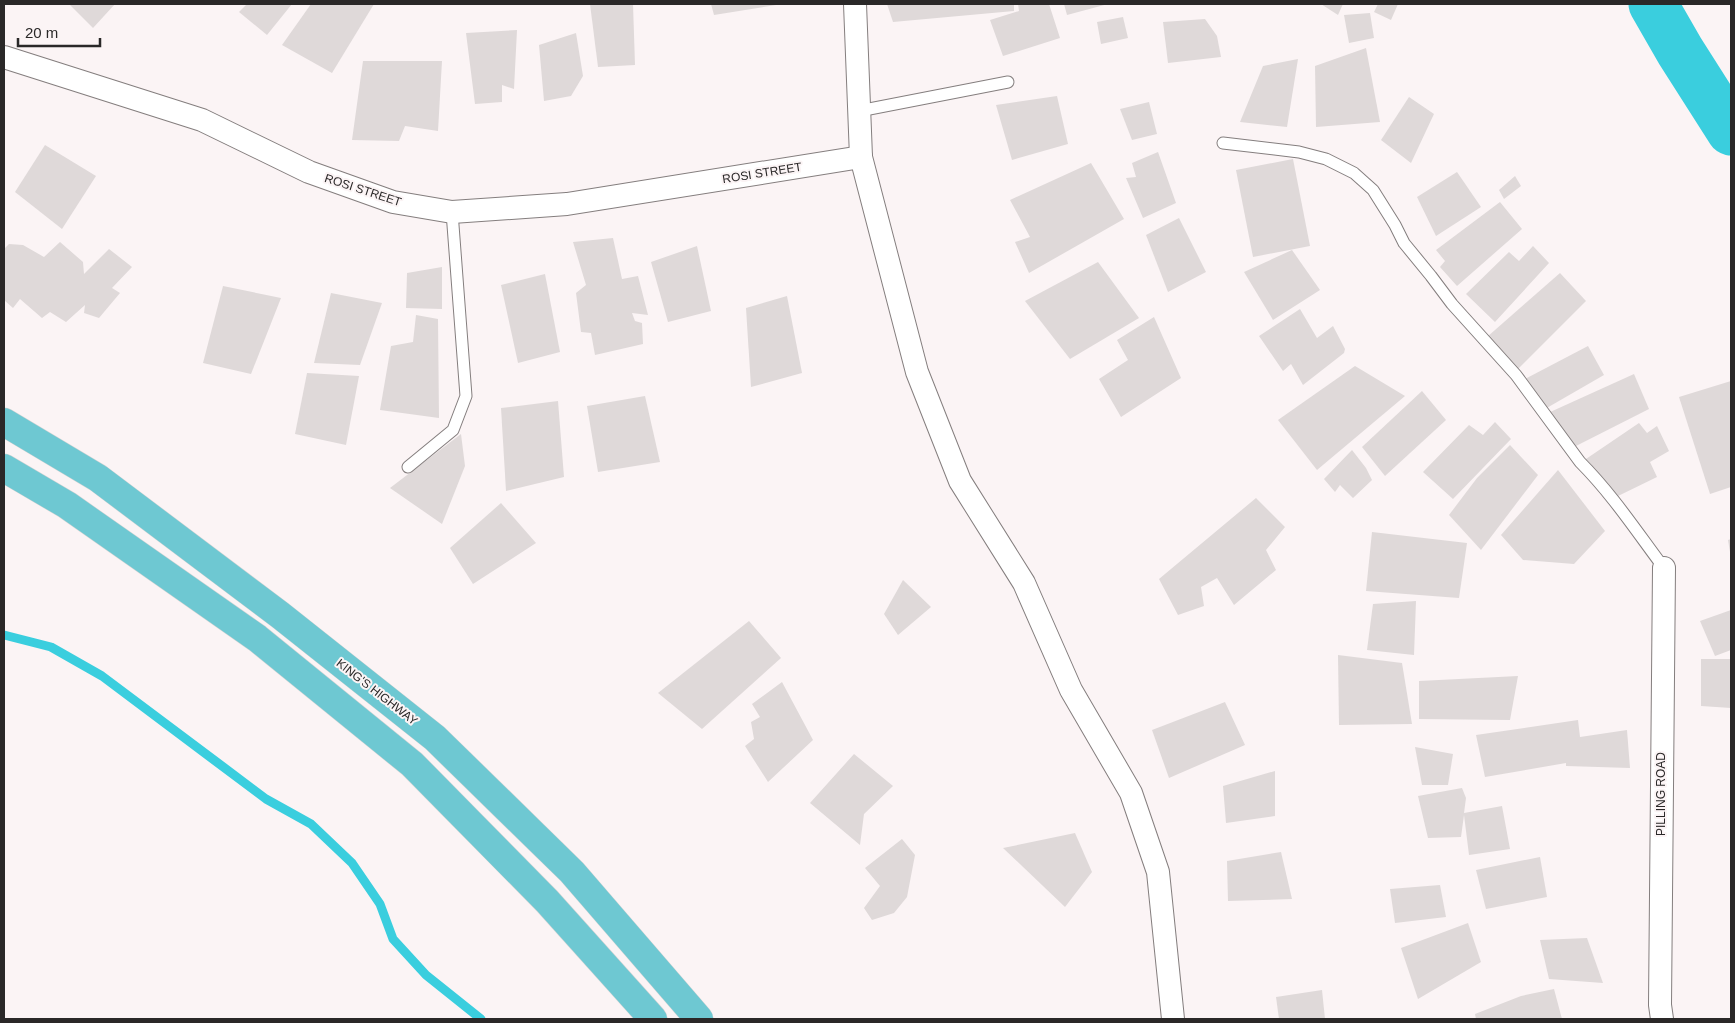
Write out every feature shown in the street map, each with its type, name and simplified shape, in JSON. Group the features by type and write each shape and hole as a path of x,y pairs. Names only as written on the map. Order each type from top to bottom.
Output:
{"highway":[{"name":"KING'S HIGHWAY","path":"4,422 98,478 280,615 435,738 572,872 699,1019"},
{"path":"4,468 67,505 257,638 412,764 547,901 653,1019"}],"street":[{"path":"855,4 860,157 917,372 960,481 1024,583 1071,690 1131,793 1158,872 1173,1019"},
{"name":"ROSI STREET","path":"4,58 202,120 308,172 393,202 452,212 567,204 860,157"},
{"name":"PILLING ROAD","path":"1662,1019 1660,1005 1664,568"}],"lane":[{"path":"859,111 1008,82"},
{"path":"1223,143 1299,152 1326,159 1354,173 1373,190 1404,243 1452,304 1516,375 1580,462 1629,520 1664,568"},
{"path":"408,467 453,430 466,396 452,212"}],"building":[{"path":"69,4 115,4 93,28"},
{"path":"247,4 292,4 267,35 239,12"},
{"path":"311,4 374,4 332,73 282,45"},
{"path":"590,4 633,4 635,65 598,67"},
{"path":"711,4 776,4 776,5 714,15"},
{"path":"887,4 1014,4 1014,11 893,22"},
{"path":"1018,4 1049,4 1060,38 1003,56 990,20 1019,11"},
{"path":"1064,4 1108,4 1067,15"},
{"path":"1321,4 1343,4 1338,15"},
{"path":"1378,4 1398,4 1391,20 1374,12"},
{"path":"1370,13 1374,38 1349,43 1344,15"},
{"path":"1123,17 1128,38 1101,44 1097,22"},
{"path":"1205,19 1217,36 1221,57 1168,63 1163,22"},
{"path":"517,30 514,89 502,85 502,102 475,104 466,33"},
{"path":"576,33 583,76 571,96 544,101 539,45"},
{"path":"1366,48 1380,122 1316,127 1315,66"},
{"path":"1298,59 1287,127 1240,122 1263,66"},
{"path":"363,61 442,61 438,131 405,126 399,141 352,140"},
{"path":"1057,96 1068,144 1012,160 996,105"},
{"path":"1409,97 1434,114 1411,163 1381,140"},
{"path":"1149,102 1157,134 1132,140 1120,109"},
{"path":"45,145 96,176 62,229 15,192"},
{"path":"1158,152 1176,203 1143,218 1126,178 1136,177 1132,163"},
{"path":"1293,159 1310,246 1253,257 1236,170"},
{"path":"1091,163 1124,219 1029,273 1015,242 1030,237 1010,200"},
{"path":"1457,172 1481,207 1436,236 1417,197"},
{"path":"1515,176 1521,186 1504,199 1499,190"},
{"path":"1500,202 1522,229 1457,286 1440,267 1445,261 1436,250"},
{"path":"1179,218 1206,272 1168,292 1146,235"},
{"path":"613,238 622,279 638,276 648,315 632,313 635,321 642,323 643,344 595,355 591,333 581,332 576,293 586,285 573,242"},
{"path":"60,242 83,262 84,274 109,249 132,267 112,288 120,293 99,318 84,313 85,305 66,322 50,312 42,318 20,299 13,308 4,300 4,249 9,244 23,245 44,257"},
{"path":"697,246 711,311 668,322 651,262"},
{"path":"1533,246 1549,263 1495,322 1466,294 1509,252 1519,261"},
{"path":"1292,250 1320,290 1273,320 1244,272"},
{"path":"1098,262 1139,318 1070,359 1025,301"},
{"path":"442,267 442,309 406,308 407,273"},
{"path":"1560,273 1586,301 1517,370 1487,337"},
{"path":"545,274 560,352 518,363 501,285"},
{"path":"223,286 281,298 251,374 203,363"},
{"path":"331,293 382,303 360,365 314,363"},
{"path":"787,296 802,373 751,387 746,308"},
{"path":"1300,309 1317,338 1333,326 1345,349 1344,353 1303,385 1291,364 1283,371 1259,336"},
{"path":"416,315 438,319 439,418 380,410 391,346 413,342"},
{"path":"1154,317 1181,378 1121,417 1099,379 1128,360 1117,340"},
{"path":"1588,346 1604,375 1545,409 1523,380"},
{"path":"1355,366 1405,396 1317,470 1278,420"},
{"path":"307,373 359,376 346,445 295,434"},
{"path":"1634,374 1649,409 1574,447 1548,413"},
{"path":"1731,381 1731,487 1710,494 1679,397"},
{"path":"1422,391 1446,420 1385,476 1362,447"},
{"path":"645,396 660,462 598,472 587,406"},
{"path":"558,401 564,477 506,491 501,408"},
{"path":"1495,422 1511,439 1453,499 1423,472 1469,425 1483,435"},
{"path":"1639,423 1647,433 1657,426 1669,451 1650,462 1657,477 1616,497 1583,461"},
{"path":"461,434 465,466 442,524 390,488"},
{"path":"1510,445 1538,475 1481,550 1449,515 1477,478"},
{"path":"1352,450 1366,468 1372,480 1353,498 1340,485 1335,492 1324,479"},
{"path":"1558,470 1605,531 1574,564 1523,560 1501,535"},
{"path":"1256,498 1285,527 1266,550 1276,570 1234,605 1217,578 1201,587 1204,606 1178,615 1159,579"},
{"path":"501,503 536,543 473,584 450,548"},
{"path":"1372,532 1467,543 1459,598 1366,591"},
{"path":"1731,539 1731,552 1730,552 1728,540"},
{"path":"903,580 931,607 898,635 884,614"},
{"path":"1416,601 1414,655 1367,650 1373,604"},
{"path":"1731,610 1731,650 1715,656 1700,621"},
{"path":"749,621 781,658 702,729 658,693"},
{"path":"1338,655 1402,663 1412,724 1339,725"},
{"path":"1701,659 1731,659 1731,708 1701,706"},
{"path":"1518,676 1510,720 1419,719 1419,681"},
{"path":"782,682 813,740 768,782 745,746 754,739 751,722 760,717 752,704"},
{"path":"1225,702 1245,745 1169,778 1152,730"},
{"path":"1578,720 1580,737 1627,730 1630,768 1566,766 1566,763 1485,777 1476,735"},
{"path":"1415,747 1453,754 1448,785 1422,785"},
{"path":"854,754 893,786 864,814 860,845 810,803"},
{"path":"1275,771 1275,816 1226,823 1223,786"},
{"path":"1462,788 1466,798 1464,813 1502,806 1510,849 1469,855 1464,815 1461,837 1428,838 1418,796"},
{"path":"1075,833 1092,872 1065,907 1003,848"},
{"path":"902,839 915,855 907,897 894,913 872,920 864,908 880,886 865,868"},
{"path":"1281,852 1292,899 1228,901 1227,861"},
{"path":"1540,857 1547,897 1486,909 1476,870"},
{"path":"1440,885 1446,917 1395,923 1390,889"},
{"path":"1468,923 1481,962 1418,999 1401,948"},
{"path":"1587,938 1603,983 1549,979 1540,940"},
{"path":"1554,989 1562,1019 1476,1019 1475,1014 1521,996"},
{"path":"1322,990 1325,1019 1279,1019 1276,997"}],"waterway":[{"path":"1653,4 1680,51 1731,131"},
{"path":"4,635 51,647 102,676 266,799 311,824 352,863 380,904 393,939 426,975 481,1019"}]}
